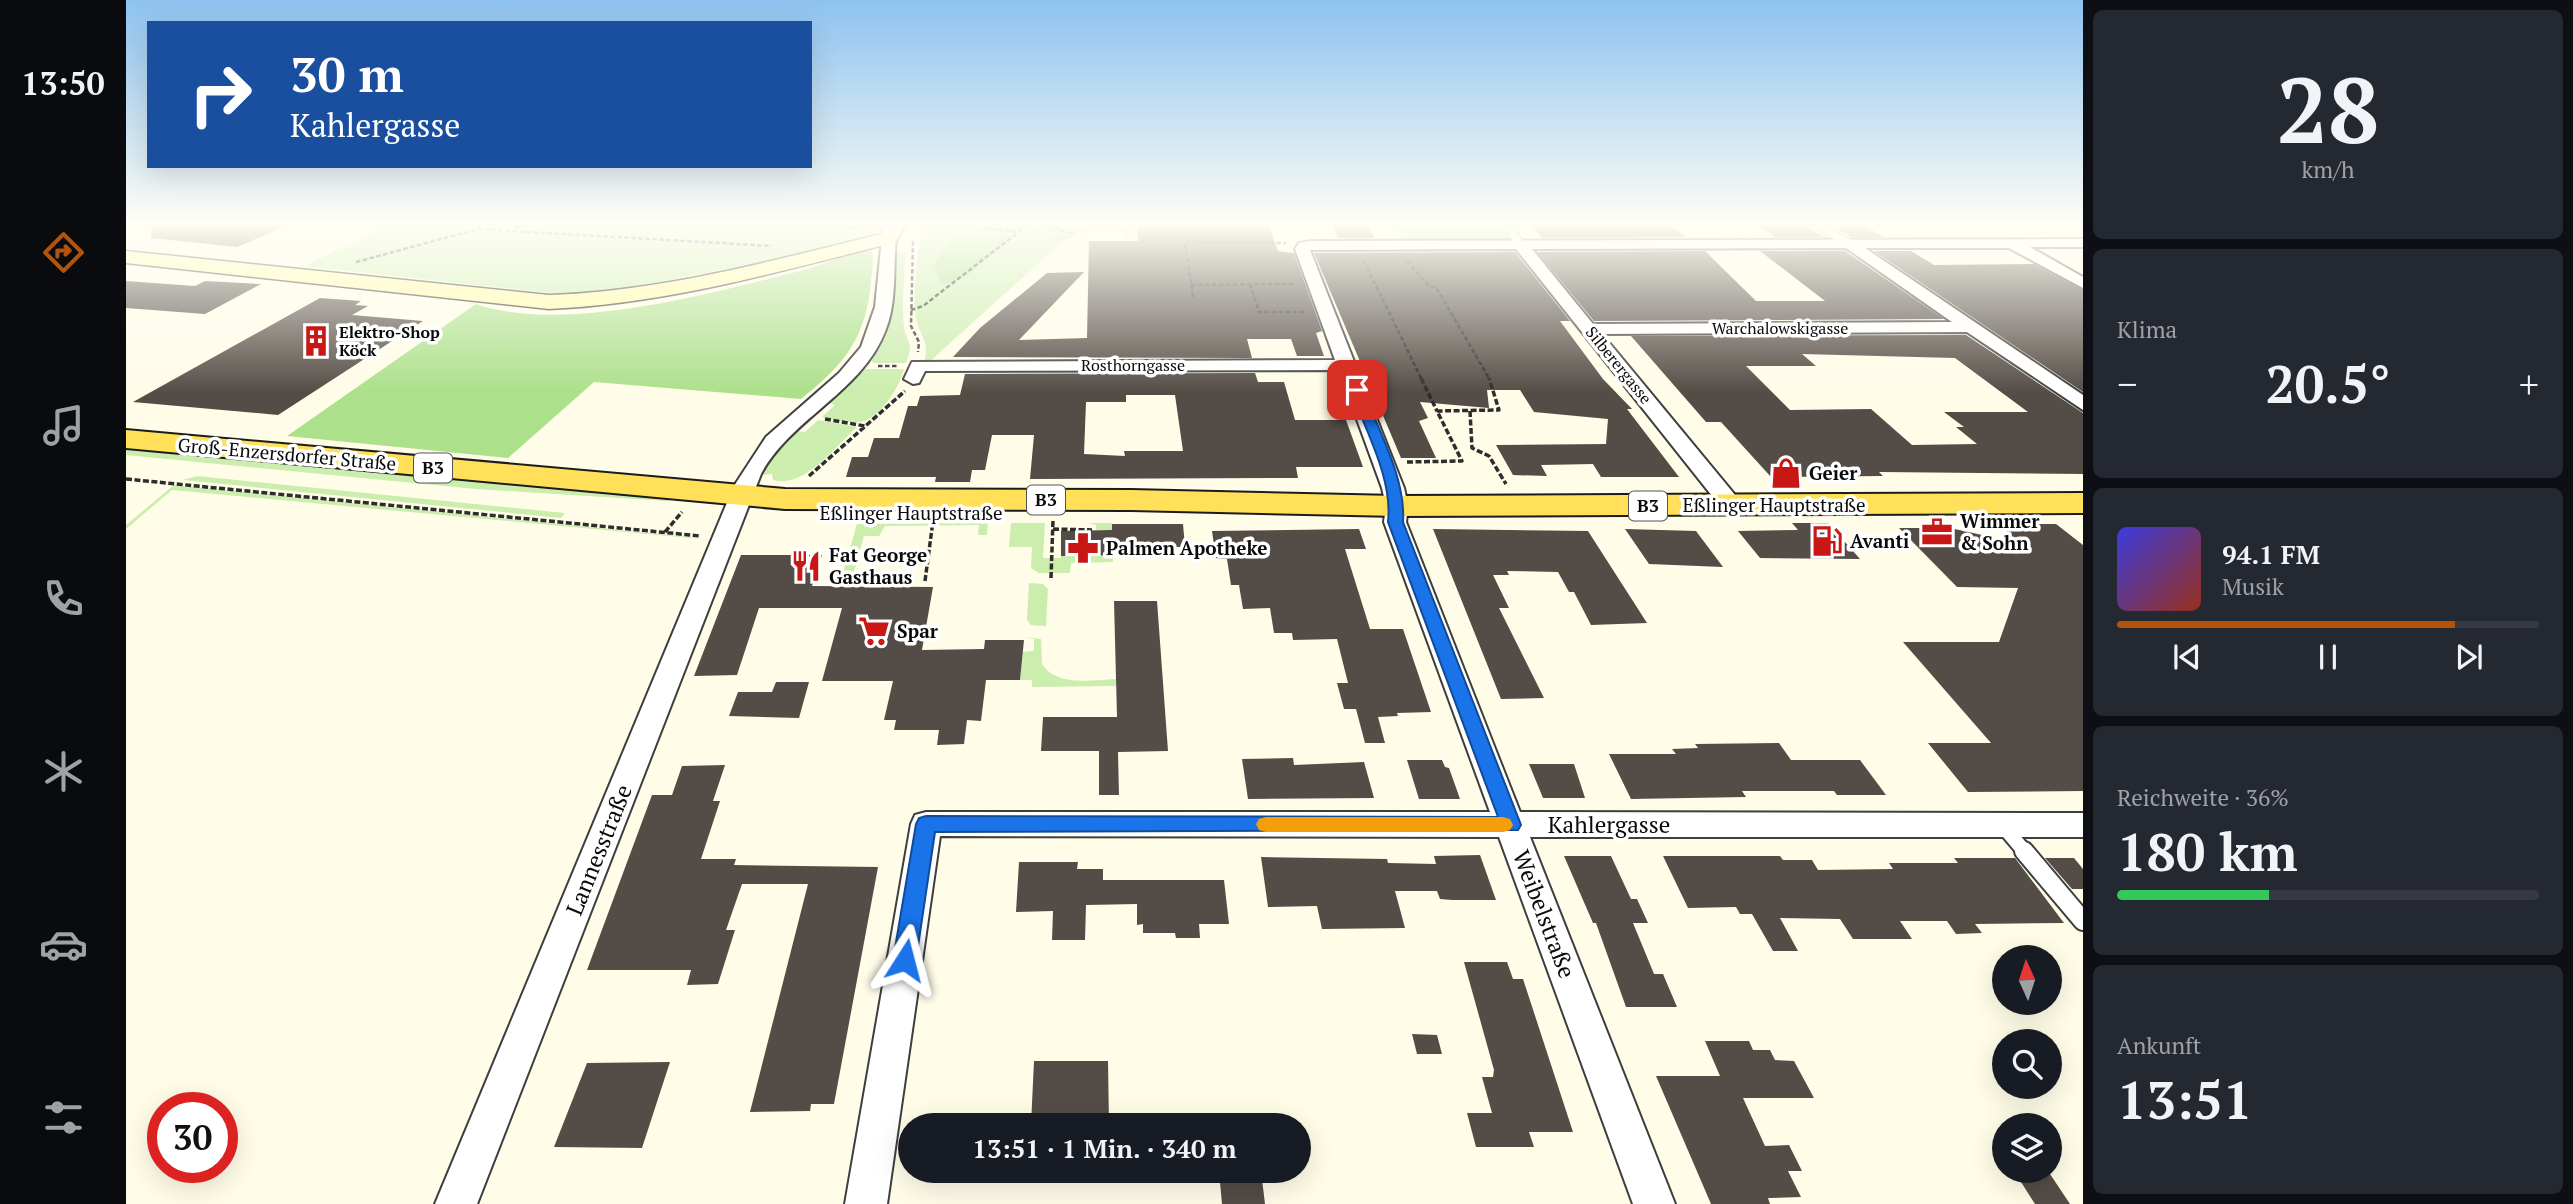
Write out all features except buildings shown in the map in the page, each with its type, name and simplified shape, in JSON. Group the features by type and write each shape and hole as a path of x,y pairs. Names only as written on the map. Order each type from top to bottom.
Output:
{"main road":[{"name":"Groß-Enzersdorfer Straße","path":"126,439 733,517"},
{"name":"Groß-Enzersdorfer Straße","path":"126,461 633,511 733,517"},
{"name":"Eßlinger Hauptstraße","path":"733,517 1111,510 1213,503 1732,506 2083,503"}],"street":[{"path":"344,280 549,302 587,302 716,280"},
{"path":"856,366 882,317 886,280"},
{"name":"Weibelstraße","path":"1314,280 1384,463 1397,506 1395,522 1654,1204"},
{"name":"Silberergasse","path":"1550,280 1732,506"},
{"path":"1902,280 2083,404"},
{"name":"Warchalowskigasse","path":"1590,329 1969,327"},
{"name":"Rosthorngasse","path":"916,372 1348,365"},
{"name":"Lannesstraße","path":"456,1204 751,469 773,440 856,366"},
{"name":"Kahlergasse","path":"866,1204 926,824 2083,825"}],"lane":[{"path":"2003,825 2083,920"}],"path":[{"path":"800,484 909,387 916,372 919,342 911,326 911,280"},
{"path":"911,310 923,306 956,280"},
{"path":"1190,280 1193,297"},
{"path":"1373,280 1462,461 1384,463"},
{"path":"1424,280 1429,286 1436,287 1487,371 1499,410 1437,411"},
{"path":"1191,285 1298,284"},
{"path":"1251,285 1259,312 1308,312"},
{"path":"856,366 916,372"},
{"path":"1470,411 1472,448 1487,452 1508,487"},
{"path":"820,418 866,426"},
{"path":"126,479 664,533 733,517"},
{"path":"1051,578 1053,520"},
{"path":"664,533 674,521"},
{"path":"925,581 933,525"},
{"path":"1053,529 1092,530"},
{"path":"1052,541 1061,541"}],"green space":[{"path":"434,280 670,280 616,291 560,294"},
{"path":"763,280 871,280 864,319 851,348 830,374 801,399 594,382 508,458 287,436 476,304 512,312 552,315 595,313 684,299"},
{"path":"891,280 904,280 903,317 910,346 906,363 873,363 870,358 883,332"},
{"path":"915,280 1020,280 929,362 925,360 925,342 917,324"},
{"path":"863,369 904,369 888,401 867,420 851,422 822,417 835,405 829,403"},
{"path":"818,420 857,427 829,455 796,478 773,480 772,474 763,475 779,447 797,431 805,432"},
{"path":"126,448 673,498 668,501 476,489 126,455"},
{"path":"197,476 565,513 561,518 183,480"},
{"path":"174,485 712,540 172,490 126,529 126,525"},
{"path":"988,523 987,535 978,535 979,525 885,526 879,536 864,536 850,586 839,587 857,524"},
{"path":"1011,523 1045,523 1043,558 1061,558 1105,555 1104,530 1096,530 1096,525 1088,523 1112,523 1113,562 1071,563 1070,573 1039,573 1031,568 1032,547 1009,547"},
{"path":"1029,583 1043,584 1048,589 1046,626 1031,625 1027,620"},
{"path":"1024,637 1041,639 1042,664 1057,676 1086,681 1116,679 1116,686 1032,687 1032,680 1020,680 1023,652 1034,651 1034,639"}],"slow traffic":[{"path":"1266,824 1503,825"}],"place":[{"name":"Elektro-Shop Köck","path":"316,341"},
{"name":"Geier","path":"1786,473"},
{"name":"Wimmer & Sohn","path":"1937,532"},
{"name":"Avanti","path":"1827,541"},
{"name":"Palmen Apotheke","path":"1083,548"},
{"name":"Fat George Gasthaus","path":"806,566"},
{"name":"Spar","path":"874,631"}],"route":[{"path":"905,960 926,824 1511,825 1395,522 1397,506 1393,488 1357,390"}]}
